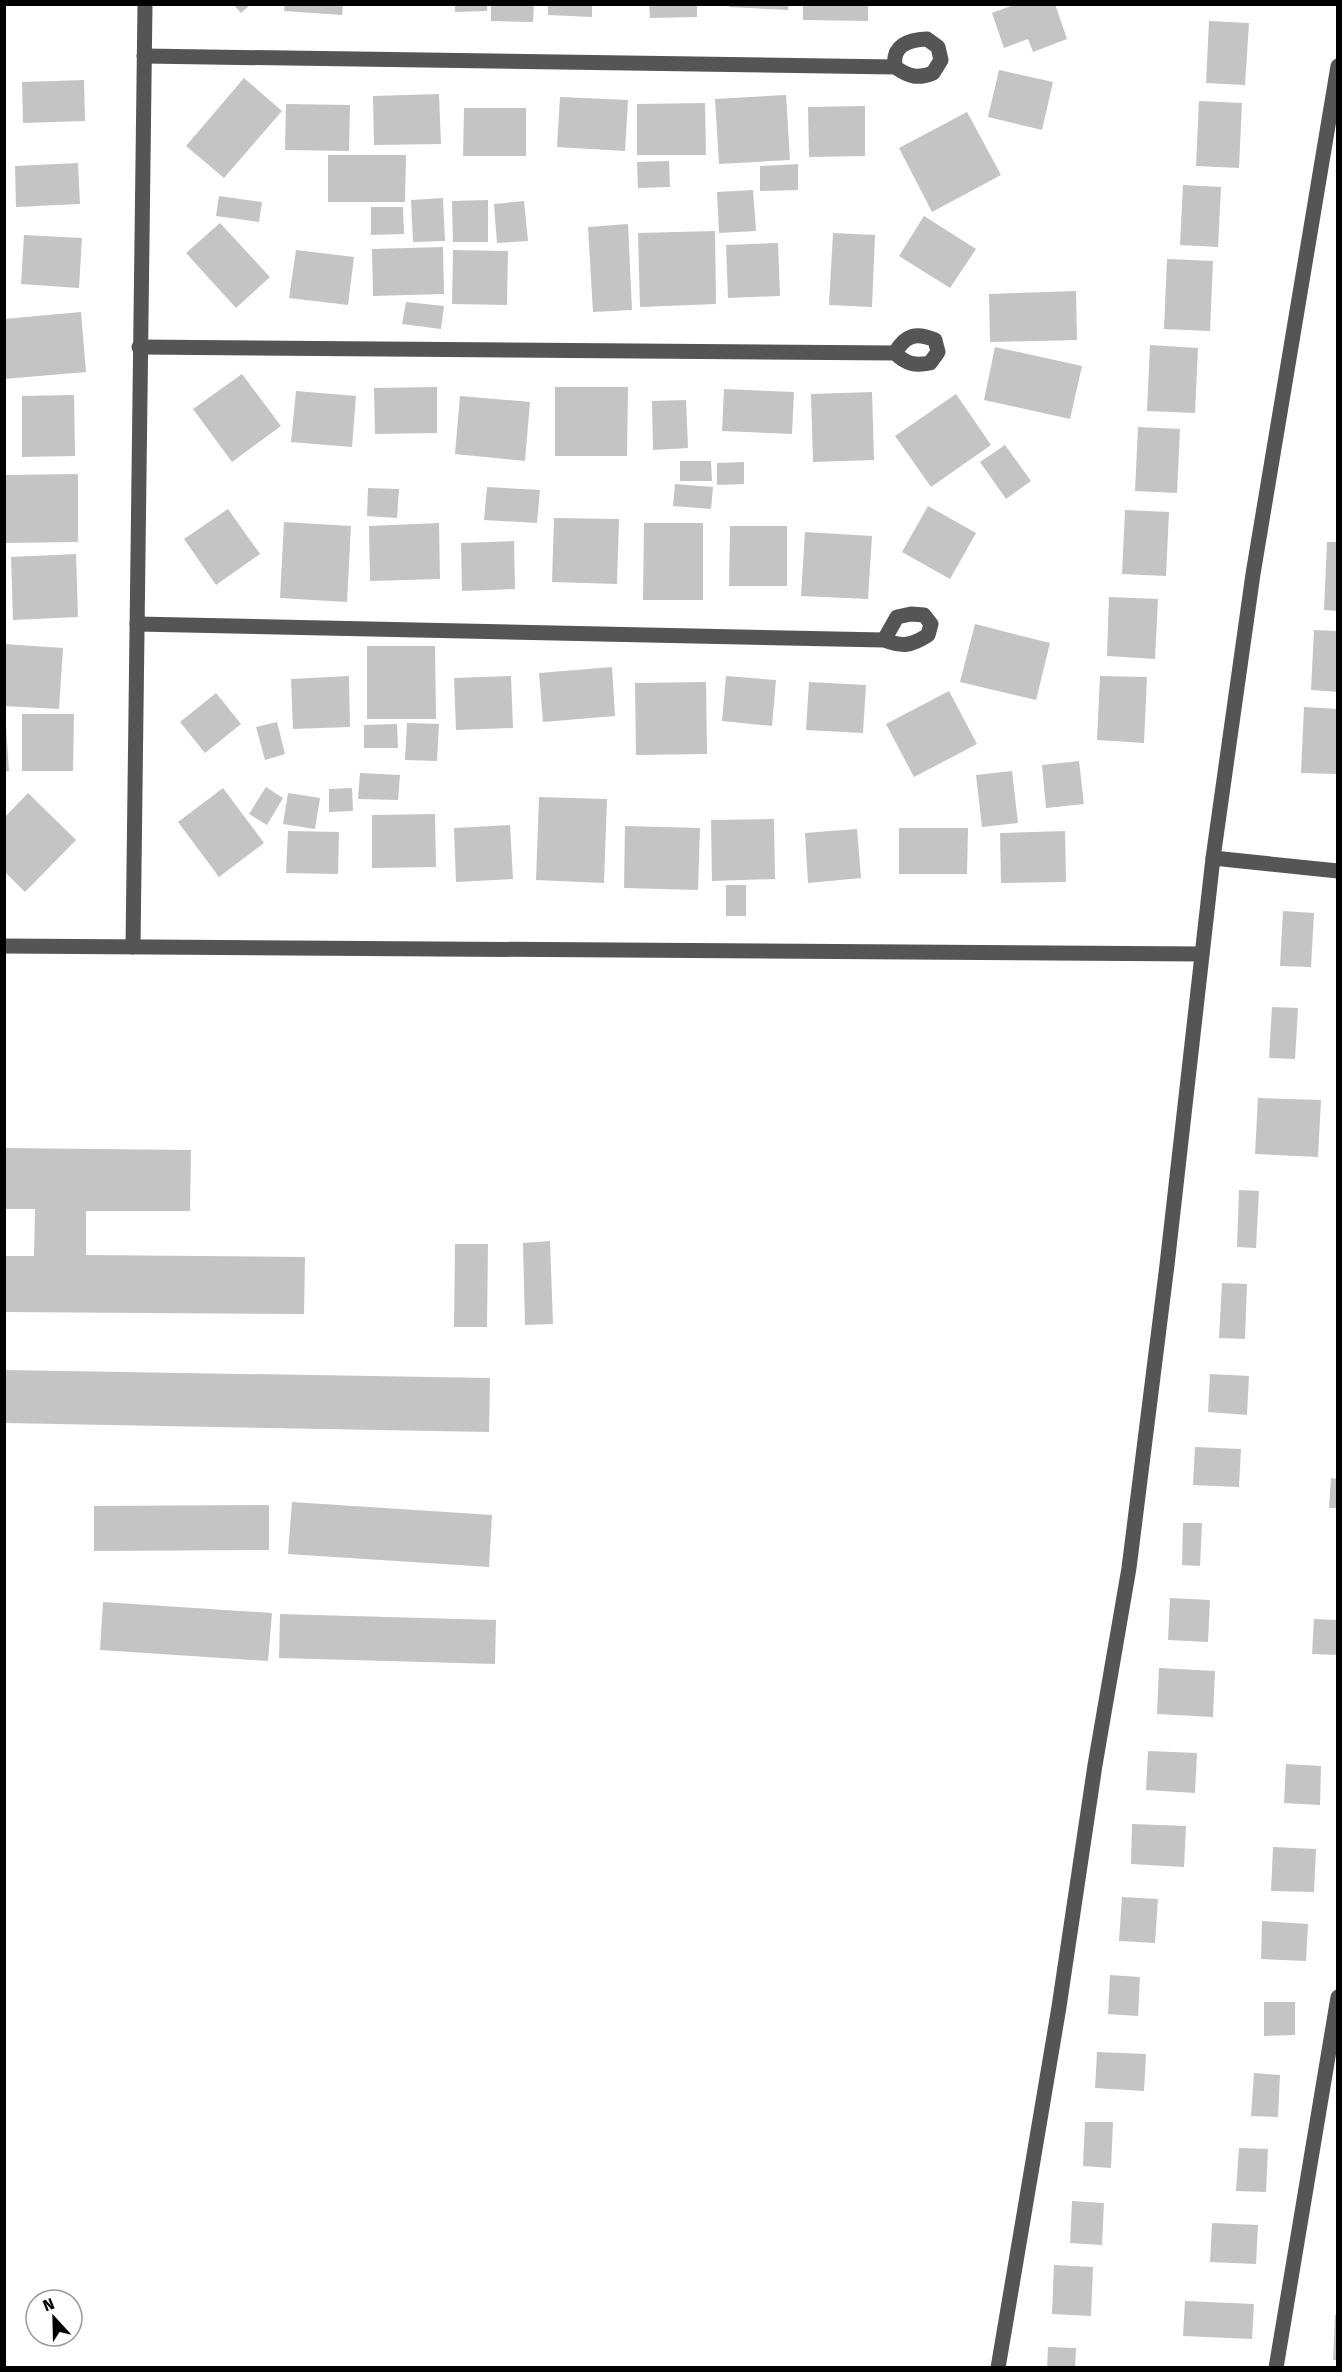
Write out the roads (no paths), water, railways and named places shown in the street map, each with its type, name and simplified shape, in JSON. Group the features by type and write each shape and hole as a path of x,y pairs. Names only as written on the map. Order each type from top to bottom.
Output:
{"street":[{"path":"133,947 145,4"},
{"path":"144,56 895,67"},
{"path":"998,2367 1059,2007 1095,1765 1129,1568 1167,1265 1213,858 1253,574 1338,66"},
{"path":"140,347 895,353"},
{"path":"137,624 884,640"},
{"path":"1213,858 1338,871"},
{"path":"4,946 1202,954"},
{"path":"1276,2367 1338,1997"}]}
